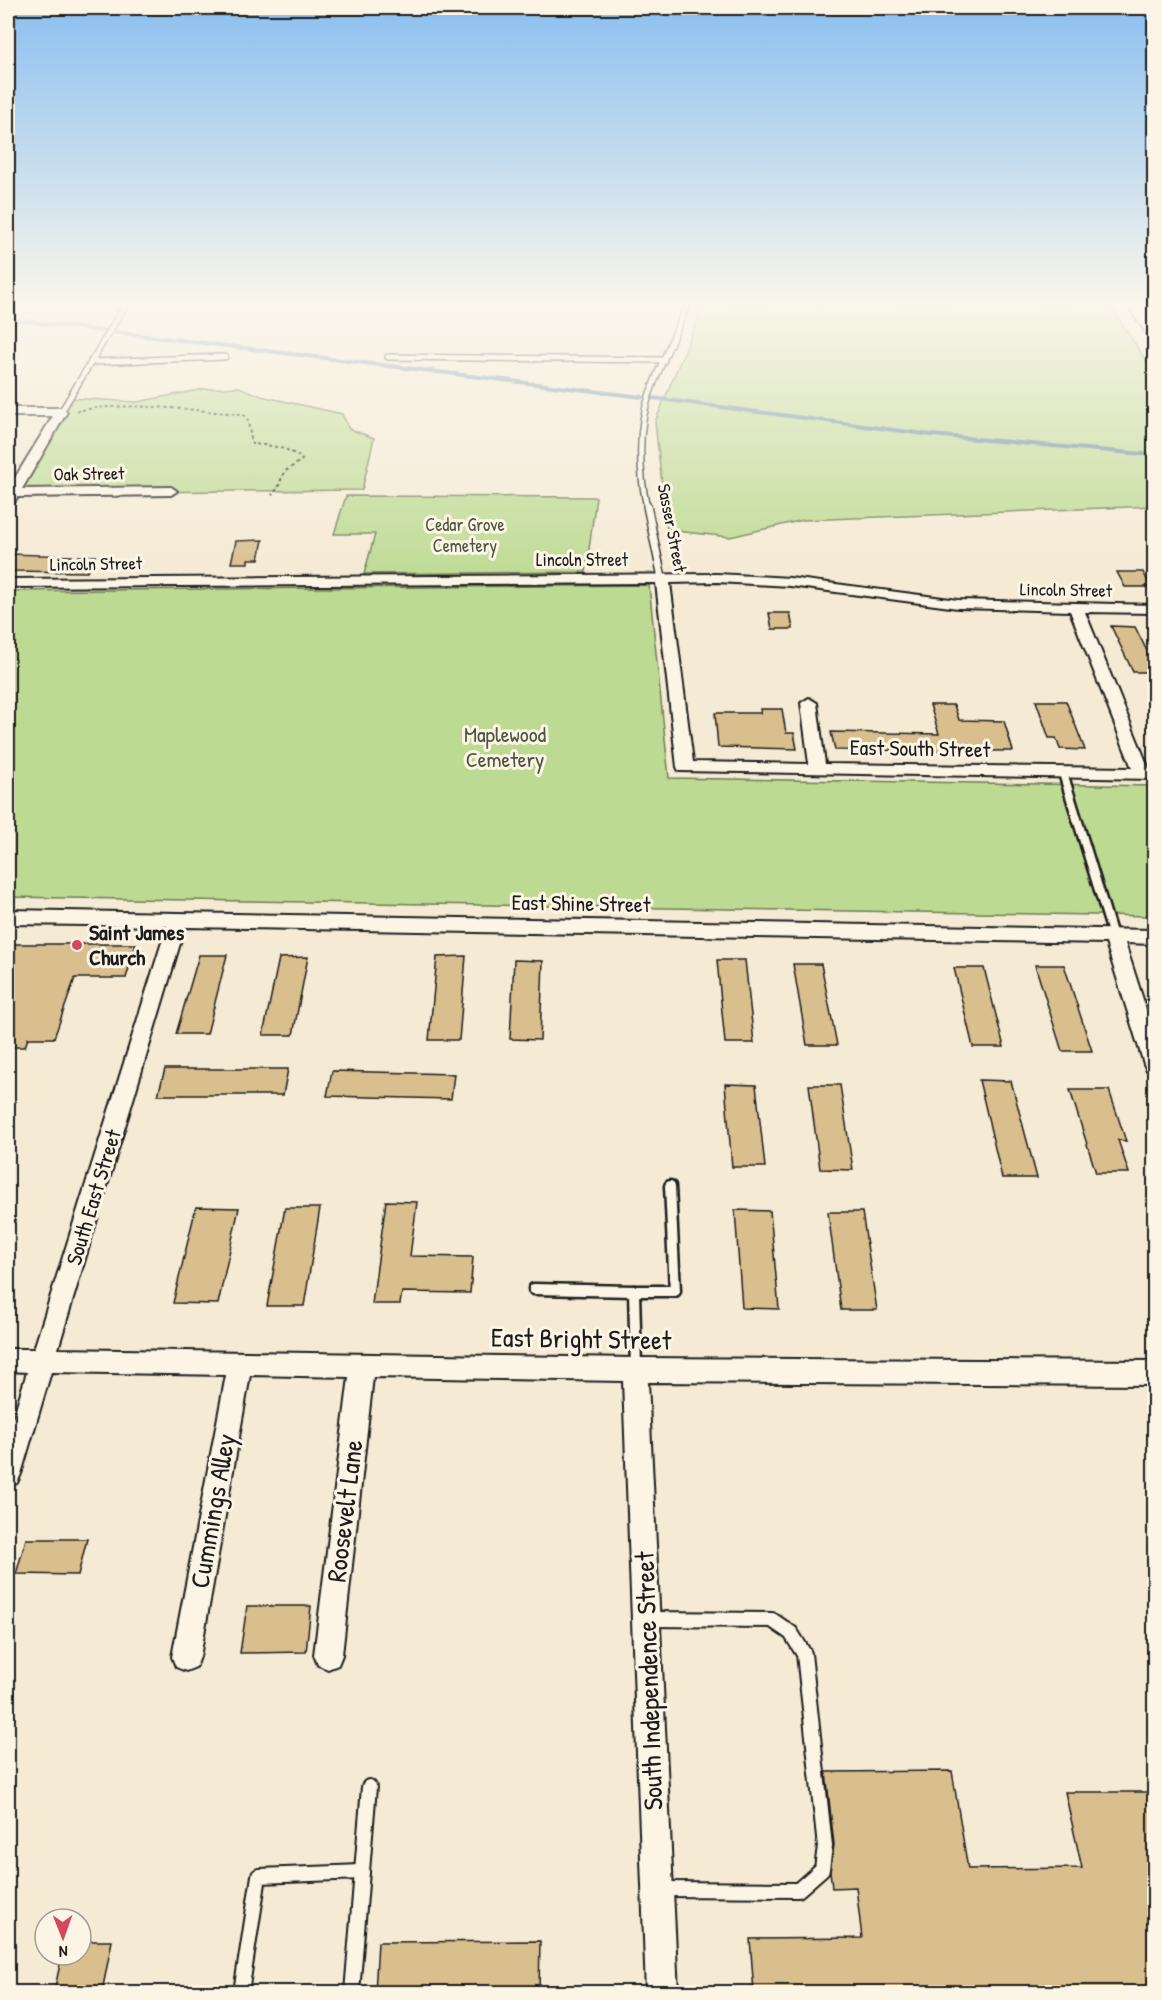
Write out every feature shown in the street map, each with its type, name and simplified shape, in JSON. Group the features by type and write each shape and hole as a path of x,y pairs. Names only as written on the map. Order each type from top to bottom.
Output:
{"street":[{"path":"8,412 66,412"},
{"path":"9,496 66,412"},
{"name":"Oak Street","path":"9,496 171,491"},
{"name":"Lincoln Street","path":"8,583 662,578 790,582 958,604 1155,609"},
{"name":"Sasser Street","path":"662,578 685,767"},
{"path":"1076,608 1149,774"},
{"path":"809,703 818,769"},
{"name":"East South Street","path":"685,767 1149,774"},
{"name":"East Shine Street","path":"8,917 1155,937"},
{"name":"South East Street","path":"8,1474 178,920"},
{"path":"1113,936 1155,1064"},
{"name":"East Bright Street","path":"8,1360 636,1370 1155,1373"},
{"name":"Cummings Alley","path":"186,1657 240,1364"},
{"name":"Roosevelt Lane","path":"328,1655 362,1366"},
{"name":"South Independence Street","path":"636,1370 662,1992"}],"lane":[{"path":"66,412 73,397"},
{"name":"Sasser Street","path":"648,397 642,427 643,490 662,578"},
{"path":"1063,773 1113,936"},
{"path":"534,1289 675,1291 670,1186"},
{"path":"634,1291 636,1370"},
{"path":"646,1619 772,1620 791,1633 804,1654 825,1846 822,1869 798,1890 658,1889"},
{"path":"352,1992 369,1787"},
{"path":"241,1992 259,1876 362,1872"}],"path":[{"path":"66,412 104,406 129,406 241,414 247,417 252,444 273,446 302,460 284,472 278,488 272,495"}],"green space":[{"path":"161,397 267,397 342,414 349,429 374,438 362,490 13,493 69,398 137,402"},
{"path":"665,397 1154,397 1154,506 803,520 730,537 667,530 655,422"},
{"name":"Cedar Grove Cemetery","path":"346,496 596,497 586,572 364,574 375,534 334,534"},
{"name":"Maplewood Cemetery","path":"649,585 669,778 1154,786 1154,916 8,897 8,591"}],"building":[{"path":"263,540 259,559 248,559 248,563 231,563 236,541"},
{"path":"8,554 72,556 72,568 78,556 95,556 87,572 8,571"},
{"path":"1117,572 1143,572 1151,587 1125,587"},
{"path":"769,613 790,613 793,629 772,629"},
{"path":"1111,626 1135,627 1155,667 1155,672 1133,672"},
{"path":"1036,701 1066,701 1085,750 1060,749 1056,738 1049,738"},
{"path":"930,705 954,705 959,720 1004,721 1013,751 835,750 831,732 939,734"},
{"path":"760,709 782,709 786,733 794,733 797,749 718,747 715,713 761,713"},
{"path":"8,944 136,944 126,978 75,978 54,1038 28,1038 25,1047 8,1047"},
{"path":"199,955 227,955 207,1034 176,1034"},
{"path":"466,956 459,1040 429,1040 437,957"},
{"path":"308,957 293,1035 263,1035 279,958"},
{"path":"514,960 543,961 540,1040 510,1039"},
{"path":"717,960 745,960 754,1043 725,1043"},
{"path":"793,964 821,964 837,1045 807,1045"},
{"path":"1035,965 1064,965 1092,1051 1062,1051"},
{"path":"954,968 984,968 1004,1047 973,1047"},
{"path":"165,1069 288,1069 283,1095 158,1095"},
{"path":"332,1071 454,1074 451,1099 327,1096"},
{"path":"979,1080 1011,1081 1037,1178 1002,1178"},
{"path":"725,1084 756,1085 765,1167 732,1167"},
{"path":"809,1085 840,1085 853,1170 820,1169"},
{"path":"1070,1090 1109,1090 1126,1141 1118,1140 1129,1173 1096,1173"},
{"path":"386,1201 417,1202 410,1256 473,1257 470,1293 402,1292 400,1304 372,1304"},
{"path":"196,1207 239,1208 218,1304 173,1303"},
{"path":"285,1208 320,1208 304,1306 267,1306"},
{"path":"735,1210 770,1211 779,1309 742,1308"},
{"path":"828,1212 862,1212 877,1310 841,1310"},
{"path":"26,1539 87,1539 78,1575 16,1574"},
{"path":"247,1606 311,1606 306,1652 240,1653"},
{"path":"952,1771 968,1869 1082,1868 1065,1792 1155,1792 1155,1992 754,1992 750,1939 862,1938 856,1887 832,1888 830,1871 834,1845 826,1772"},
{"path":"93,1941 112,1941 102,1992 54,1992 59,1967 93,1967"},
{"path":"540,1941 539,1992 375,1992 378,1942"}],"waterway":[{"path":"653,398 932,435 1154,455"}],"place":[{"name":"Saint James Church","path":"77,945"}]}
